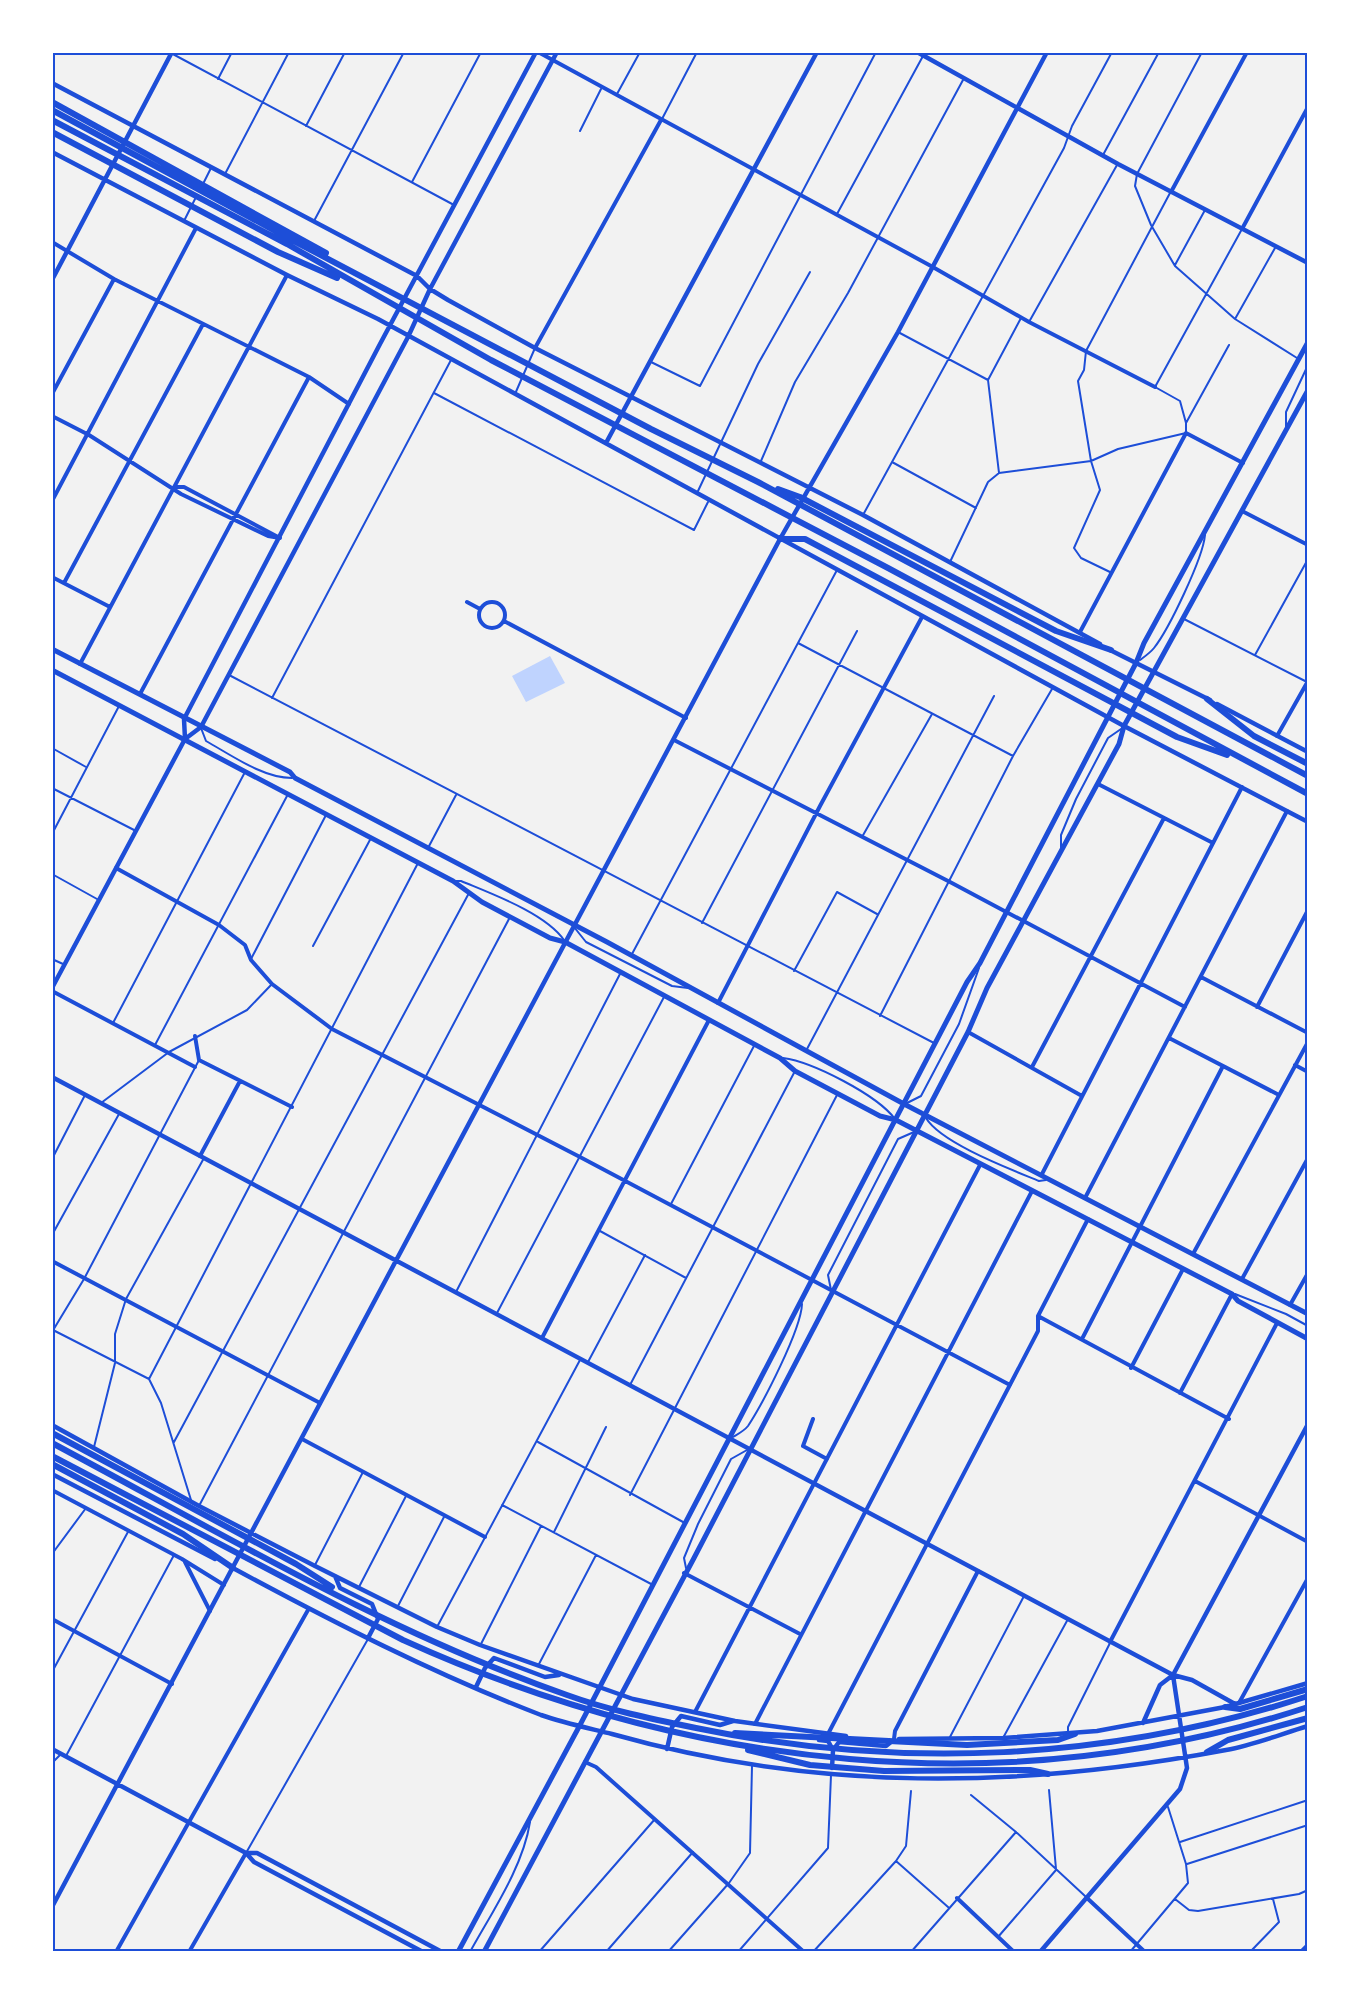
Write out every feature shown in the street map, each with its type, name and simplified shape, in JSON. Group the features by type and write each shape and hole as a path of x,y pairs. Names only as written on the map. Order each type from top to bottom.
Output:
{"highway":[{"path":"52,102 292,232 369,281"},
{"path":"52,110 369,281 651,429 758,482 1308,776"},
{"path":"52,120 287,244 365,291 1308,794"},
{"path":"52,132 278,252 365,291"},
{"path":"758,482 800,497 1056,631 1111,650"},
{"path":"780,538 805,539 1177,737 1247,762"},
{"path":"1207,699 1254,736 1308,764"},
{"path":"52,1433 296,1564 367,1611"},
{"path":"52,1443 367,1611 453,1651 568,1696 645,1717 717,1732 774,1742 889,1753 1024,1751 1142,1738 1206,1725 1308,1696"},
{"path":"52,1455 403,1640 450,1662 565,1704 627,1722 810,1765 913,1772 1030,1770 1048,1774"},
{"path":"52,1464 183,1534 233,1568"},
{"path":"1225,1707 1240,1709 1254,1706 1308,1689"},
{"path":"721,1743 875,1762 1010,1762 1148,1747 1209,1734 1308,1707"},
{"path":"1207,1752 1228,1740 1308,1718"},
{"path":"717,1732 765,1733 928,1745 1058,1740 1072,1733"}],"main road":[{"path":"458,1952 686,1524 747,1402 935,1044 980,963 1136,663 1144,643 1205,535 1308,342"},
{"path":"484,1952 968,1032 987,988 1022,921 1119,744 1124,726 1308,390"},
{"path":"52,649 290,772 295,778 632,955 924,1115 1042,1174 1049,1180 1308,1314"},
{"path":"52,670 453,881 510,917 550,938 565,942 710,1019 780,1058 795,1071 838,1094 880,1116 896,1120 1232,1294 1238,1301 1308,1339"}],"street":[{"path":"195,1067 52,989 184,739 184,719 389,326 537,52 601,89 931,266 1021,318 1155,387"},
{"path":"184,739 201,728 408,337 430,288 557,52"},
{"path":"606,443 817,52"},
{"path":"917,52 1118,164 1308,263"},
{"path":"52,1907 780,538 898,332 931,266 1047,52"},
{"path":"1171,192 1247,52"},
{"path":"52,280 171,53"},
{"path":"52,83 417,276 430,288 535,348 863,515 1111,650 1308,752"},
{"path":"1242,230 1308,107"},
{"path":"535,348 660,120"},
{"path":"52,152 389,326 1107,717 1308,822"},
{"path":"52,501 159,303 196,228"},
{"path":"52,242 159,303 309,377 349,404"},
{"path":"80,663 287,275"},
{"path":"52,394 114,279"},
{"path":"64,583 131,463 203,324"},
{"path":"140,695 309,377"},
{"path":"52,416 89,435 131,463 174,487 181,494 268,536 280,538"},
{"path":"1080,632 1185,434 1243,463"},
{"path":"174,487 184,487 280,538"},
{"path":"1241,510 1308,546"},
{"path":"52,577 110,607"},
{"path":"467,602 480,609"},
{"path":"492,602 502,607 506,617 504,621 501,625 491,628 481,623 478,613 482,604 492,602"},
{"path":"718,1003 816,813 922,617"},
{"path":"504,621 686,718"},
{"path":"1277,736 1307,682"},
{"path":"674,740 950,882 1185,1007"},
{"path":"1098,784 1212,843"},
{"path":"1042,1174 1242,788"},
{"path":"1085,1198 1287,811"},
{"path":"1032,1067 1164,818"},
{"path":"116,868 219,925 245,945 251,960 272,984 332,1029 580,1156 1010,1384"},
{"path":"1257,1007 1308,910"},
{"path":"1201,977 1308,1033"},
{"path":"542,1338 710,1019"},
{"path":"968,1032 1082,1096"},
{"path":"195,1036 199,1060 292,1107"},
{"path":"1169,1038 1279,1095"},
{"path":"1193,1254 1308,1042"},
{"path":"1295,1065 1308,1072"},
{"path":"1082,1339 1223,1066"},
{"path":"52,1077 1173,1676 1192,1680 1237,1703"},
{"path":"202,1157 240,1080"},
{"path":"1242,1279 1308,1158"},
{"path":"695,1712 980,1165"},
{"path":"755,1724 1032,1191"},
{"path":"827,1734 1038,1331 1038,1316 1088,1219"},
{"path":"52,1262 321,1403"},
{"path":"1131,1368 1183,1269"},
{"path":"1290,1305 1308,1273"},
{"path":"1180,1393 1232,1294"},
{"path":"1038,1316 1229,1419"},
{"path":"1110,1642 1229,1419 1277,1323"},
{"path":"813,1419 803,1446 827,1459"},
{"path":"1143,1723 1160,1685 1173,1676 1308,1424"},
{"path":"52,1425 199,1506 438,1627 480,1645 619,1695 735,1721 827,1734 894,1739 1003,1738 1072,1733 1143,1723 1179,1714 1225,1707 1308,1683"},
{"path":"302,1439 485,1537"},
{"path":"52,1474 233,1568 308,1610 476,1687 544,1716 668,1749 752,1765 831,1774 950,1780 1026,1778 1226,1750 1308,1726"},
{"path":"1195,1481 1308,1542"},
{"path":"52,1490 129,1530 224,1584"},
{"path":"182,1559 210,1611"},
{"path":"685,1570 749,1608 800,1634"},
{"path":"831,1774 833,1749 839,1742 886,1746 894,1739 895,1731 978,1571"},
{"path":"335,1576 340,1588 372,1604 378,1618 368,1638"},
{"path":"1237,1703 1308,1578"},
{"path":"116,1952 308,1610"},
{"path":"52,1619 172,1684"},
{"path":"476,1687 485,1668 494,1658 545,1677 561,1675"},
{"path":"1040,1952 1168,1807 1183,1782 1187,1768 1173,1676"},
{"path":"668,1749 672,1727 681,1716 720,1725 735,1721"},
{"path":"774,1727 777,1733 828,1741 833,1749"},
{"path":"52,1749 246,1853 254,1862 423,1952"},
{"path":"584,1761 596,1767 694,1852 804,1952"},
{"path":"246,1853 257,1852 442,1952"},
{"path":"191,1951 246,1853"},
{"path":"957,1898 1014,1952"},
{"path":"1087,1898 1145,1952"},
{"path":"1301,1952 1308,1945"}],"lane":[{"path":"218,79 232,52"},
{"path":"225,174 289,52"},
{"path":"306,126 345,52"},
{"path":"314,221 404,52"},
{"path":"412,182 481,52"},
{"path":"615,96 640,52"},
{"path":"660,120 698,52"},
{"path":"651,362 700,386 876,52"},
{"path":"863,515 1112,52"},
{"path":"1102,155 1159,52"},
{"path":"1202,52 1137,174 1135,186 1151,225 1174,266 1235,319 1299,359"},
{"path":"171,53 454,205"},
{"path":"837,215 923,56"},
{"path":"760,464 795,382 848,293 964,78"},
{"path":"580,131 601,89"},
{"path":"1029,322 1118,164"},
{"path":"184,222 212,167"},
{"path":"1112,573 1081,558 1074,548 1100,490 1091,461 1078,381 1084,370 1086,351 1151,225 1171,192"},
{"path":"1174,266 1205,210"},
{"path":"950,562 988,482 999,473 1091,461 1118,449 1185,434 1186,423 1180,401 1155,387 1242,230"},
{"path":"1235,319 1275,247"},
{"path":"697,492 758,364 810,272"},
{"path":"999,473 988,380 1021,318"},
{"path":"898,332 988,380"},
{"path":"1186,423 1229,345"},
{"path":"515,394 535,348"},
{"path":"272,698 451,360"},
{"path":"1286,427 1286,412 1308,364"},
{"path":"434,393 694,530 710,499"},
{"path":"892,462 976,508"},
{"path":"1136,663 1154,649 1204,549 1205,535"},
{"path":"1255,655 1308,559"},
{"path":"632,955 837,570"},
{"path":"1182,618 1307,682"},
{"path":"702,923 857,632"},
{"path":"798,643 1013,756"},
{"path":"229,675 603,873 935,1044"},
{"path":"880,1016 1013,756 1054,687"},
{"path":"805,1051 905,859 994,696"},
{"path":"52,834 120,705"},
{"path":"862,837 932,714"},
{"path":"1060,849 1061,835 1076,799 1108,738 1124,726"},
{"path":"201,728 206,741 215,746 281,778 295,778"},
{"path":"52,748 87,768"},
{"path":"113,1023 245,772"},
{"path":"52,788 136,831"},
{"path":"155,1045 288,795"},
{"path":"428,848 456,795"},
{"path":"251,960 326,815"},
{"path":"313,946 371,838"},
{"path":"149,1379 418,863"},
{"path":"52,874 99,900"},
{"path":"453,881 461,881 506,901 555,928 565,942"},
{"path":"794,971 837,892 877,914"},
{"path":"174,1442 298,1208 470,893"},
{"path":"199,1506 510,917"},
{"path":"573,926 586,942 672,986 691,989"},
{"path":"52,959 64,965"},
{"path":"904,1104 921,1096 959,1024 975,984 980,963"},
{"path":"456,1292 621,971"},
{"path":"101,1103 169,1052 247,1010 272,984"},
{"path":"497,1314 665,995"},
{"path":"670,1205 755,1044"},
{"path":"780,1058 794,1060 822,1071 885,1106 896,1120"},
{"path":"191,1500 161,1402 149,1379 53,1331 84,1279 199,1060"},
{"path":"630,1384 795,1071"},
{"path":"630,1495 838,1094"},
{"path":"52,1160 85,1095"},
{"path":"52,1235 120,1113"},
{"path":"924,1115 933,1129 995,1162 1039,1181 1049,1180"},
{"path":"831,1290 828,1275 898,1139 916,1131"},
{"path":"94,1447 115,1364 115,1334 126,1299 202,1157"},
{"path":"600,1231 686,1278"},
{"path":"588,1362 645,1255"},
{"path":"1232,1294 1250,1299 1308,1326"},
{"path":"730,1438 746,1428 761,1400 801,1314 802,1301"},
{"path":"438,1627 581,1359"},
{"path":"554,1533 606,1427"},
{"path":"538,1442 686,1524"},
{"path":"685,1570 684,1558 698,1524 731,1459 749,1449"},
{"path":"315,1566 363,1472"},
{"path":"359,1587 406,1495"},
{"path":"502,1505 653,1586"},
{"path":"52,1554 86,1508"},
{"path":"398,1607 445,1515"},
{"path":"480,1645 541,1526"},
{"path":"52,1672 129,1530"},
{"path":"52,1763 64,1755 174,1555"},
{"path":"537,1666 596,1555"},
{"path":"949,1739 1024,1596"},
{"path":"1003,1738 1068,1619"},
{"path":"246,1853 368,1638"},
{"path":"1072,1733 1068,1727 1110,1642"},
{"path":"668,1952 729,1883 750,1853 752,1765"},
{"path":"738,1952 828,1848 831,1774"},
{"path":"998,1937 1056,1869 1049,1790"},
{"path":"813,1952 896,1861 906,1846 911,1791"},
{"path":"971,1795 1016,1832 1087,1898"},
{"path":"1180,1842 1308,1800"},
{"path":"1130,1952 1188,1883 1186,1864 1168,1807"},
{"path":"470,1952 508,1881 527,1836 530,1819"},
{"path":"539,1952 655,1819"},
{"path":"1186,1864 1308,1826"},
{"path":"911,1952 1016,1832"},
{"path":"606,1952 694,1852"},
{"path":"896,1861 949,1908"},
{"path":"1175,1899 1189,1911 1198,1911 1273,1899 1308,1890"},
{"path":"1250,1952 1278,1922 1273,1899"}],"water":[{"path":"550,656 565,683 526,702 512,676"}]}
